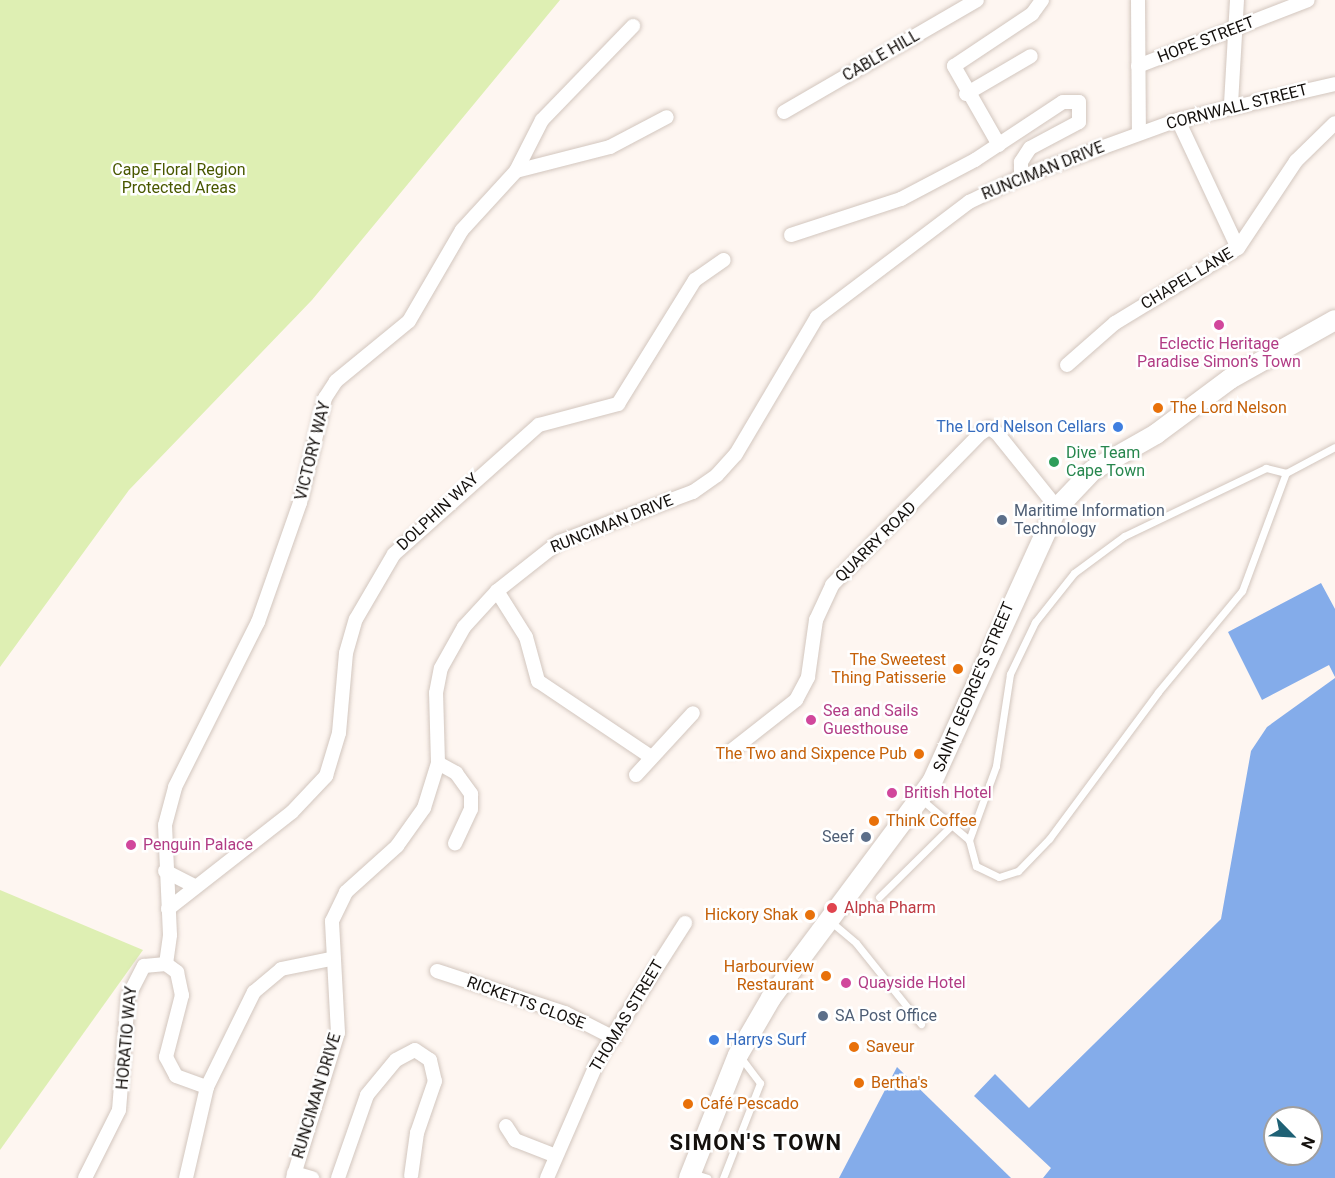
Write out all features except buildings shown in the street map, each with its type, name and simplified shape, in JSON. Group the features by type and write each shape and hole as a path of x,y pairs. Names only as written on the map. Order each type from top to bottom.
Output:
{"main road":[{"name":"SAINT GEORGE'S STREET","path":"697,1176 738,1055 828,920 921,799 1057,508 1093,470 1156,434 1230,379 1335,320"}],"street":[{"name":"CABLE HILL","path":"784,112 977,0"},
{"path":"999,145 966,93 954,66 1026,18 1042,0"},
{"path":"1138,0 1139,133"},
{"path":"1232,104 1237,0"},
{"name":"HOPE STREET","path":"1138,66 1308,0"},
{"name":"VICTORY WAY","path":"166,964 168,909 165,825 175,787 258,622 300,503 325,398 336,381 409,321 462,230 516,171 542,120 633,26"},
{"path":"966,93 1031,56"},
{"name":"CORNWALL STREET","path":"1139,133 1232,104 1335,84"},
{"path":"791,235 901,199 999,145 1063,102 1079,102 1079,122 1030,148 1021,162 1021,177"},
{"path":"516,171 610,147 667,117"},
{"path":"1178,120 1238,248"},
{"name":"CHAPEL LANE","path":"1067,365 1115,323 1238,248 1296,161 1335,123"},
{"name":"RUNCIMAN DRIVE","path":"293,1175 336,1042 339,1014 330,959 330,930 340,901 409,833 433,788 438,763 436,693 441,668 464,627 497,591 559,542 693,492 717,475 736,454 804,335 831,302 931,226 1021,177 1139,133"},
{"name":"DOLPHIN WAY","path":"168,909 194,886 292,812 326,776 339,733 346,653 356,619 394,554 539,425 618,404 694,280 724,260"},
{"name":"QUARRY ROAD","path":"731,751 784,713 800,693 812,659 816,620 832,585 981,433 997,433 1057,508"},
{"path":"497,591 526,637 538,681 651,757"},
{"path":"636,775 693,713"},
{"path":"438,763 456,773 471,794 471,809 455,843"},
{"path":"165,871 194,886"},
{"name":"THOMAS STREET","path":"546,1178 600,1056 614,1038 685,923"},
{"path":"186,1178 207,1087 232,1027 267,979 281,969 330,959"},
{"path":"166,964 183,987 168,1064 183,1080 207,1087"},
{"name":"HORATIO WAY","path":"85,1178 119,1110 131,982 144,966 166,964"},
{"name":"RICKETTS CLOSE","path":"437,971 565,1013 614,1038"},
{"path":"338,1178 367,1095 396,1060 415,1050 430,1060 435,1081 417,1133 411,1176"},
{"path":"506,1126 514,1140 555,1156"},
{"path":"293,1175 312,1178"}],"lane":[{"path":"1286,473 1266,468 1178,508 1124,536 1074,573 1035,622 1011,674 996,766 969,840 976,867 999,877 1018,871 1049,839 1158,692 1242,591 1286,473 1335,447"},
{"path":"921,799 969,840"},
{"path":"879,897 951,826"},
{"path":"828,920 856,943 921,1024"},
{"path":"723,1178 760,1083 738,1055"}],"green space":[{"name":"Cape Floral Region Protected Areas","path":"0,0 560,0 312,300 129,490 0,667"},
{"path":"0,890 143,950 0,1150"}],"water":[{"path":"1321,583 1335,609 1335,677 1329,665 1262,700 1228,632"},
{"path":"1335,678 1335,1178 1043,1178 1051,1168 974,1096 995,1074 1029,1108 1221,919 1251,751 1267,727"},
{"path":"897,1067 1011,1178 839,1178"}],"place":[{"name":"Eclectic Heritage Paradise Simon’s Town","path":"1219,325"},
{"name":"The Lord Nelson","path":"1158,408"},
{"name":"The Lord Nelson Cellars","path":"1118,427"},
{"name":"Dive Team Cape Town","path":"1054,462"},
{"name":"Maritime Information Technology","path":"1002,520"},
{"name":"The Sweetest Thing Patisserie","path":"958,669"},
{"name":"Sea and Sails Guesthouse","path":"811,720"},
{"name":"The Two and Sixpence Pub","path":"919,754"},
{"name":"British Hotel","path":"892,793"},
{"name":"Think Coffee","path":"874,821"},
{"name":"Seef","path":"866,837"},
{"name":"Penguin Palace","path":"131,845"},
{"name":"Alpha Pharm","path":"832,908"},
{"name":"Hickory Shak","path":"810,915"},
{"name":"Harbourview Restaurant","path":"826,976"},
{"name":"Quayside Hotel","path":"846,983"},
{"name":"SA Post Office","path":"823,1016"},
{"name":"Harrys Surf","path":"714,1040"},
{"name":"Saveur","path":"854,1047"},
{"name":"Bertha's","path":"859,1083"},
{"name":"Café Pescado","path":"688,1104"}],"district":[{"name":"SIMON'S TOWN","path":"756,1143"}]}
